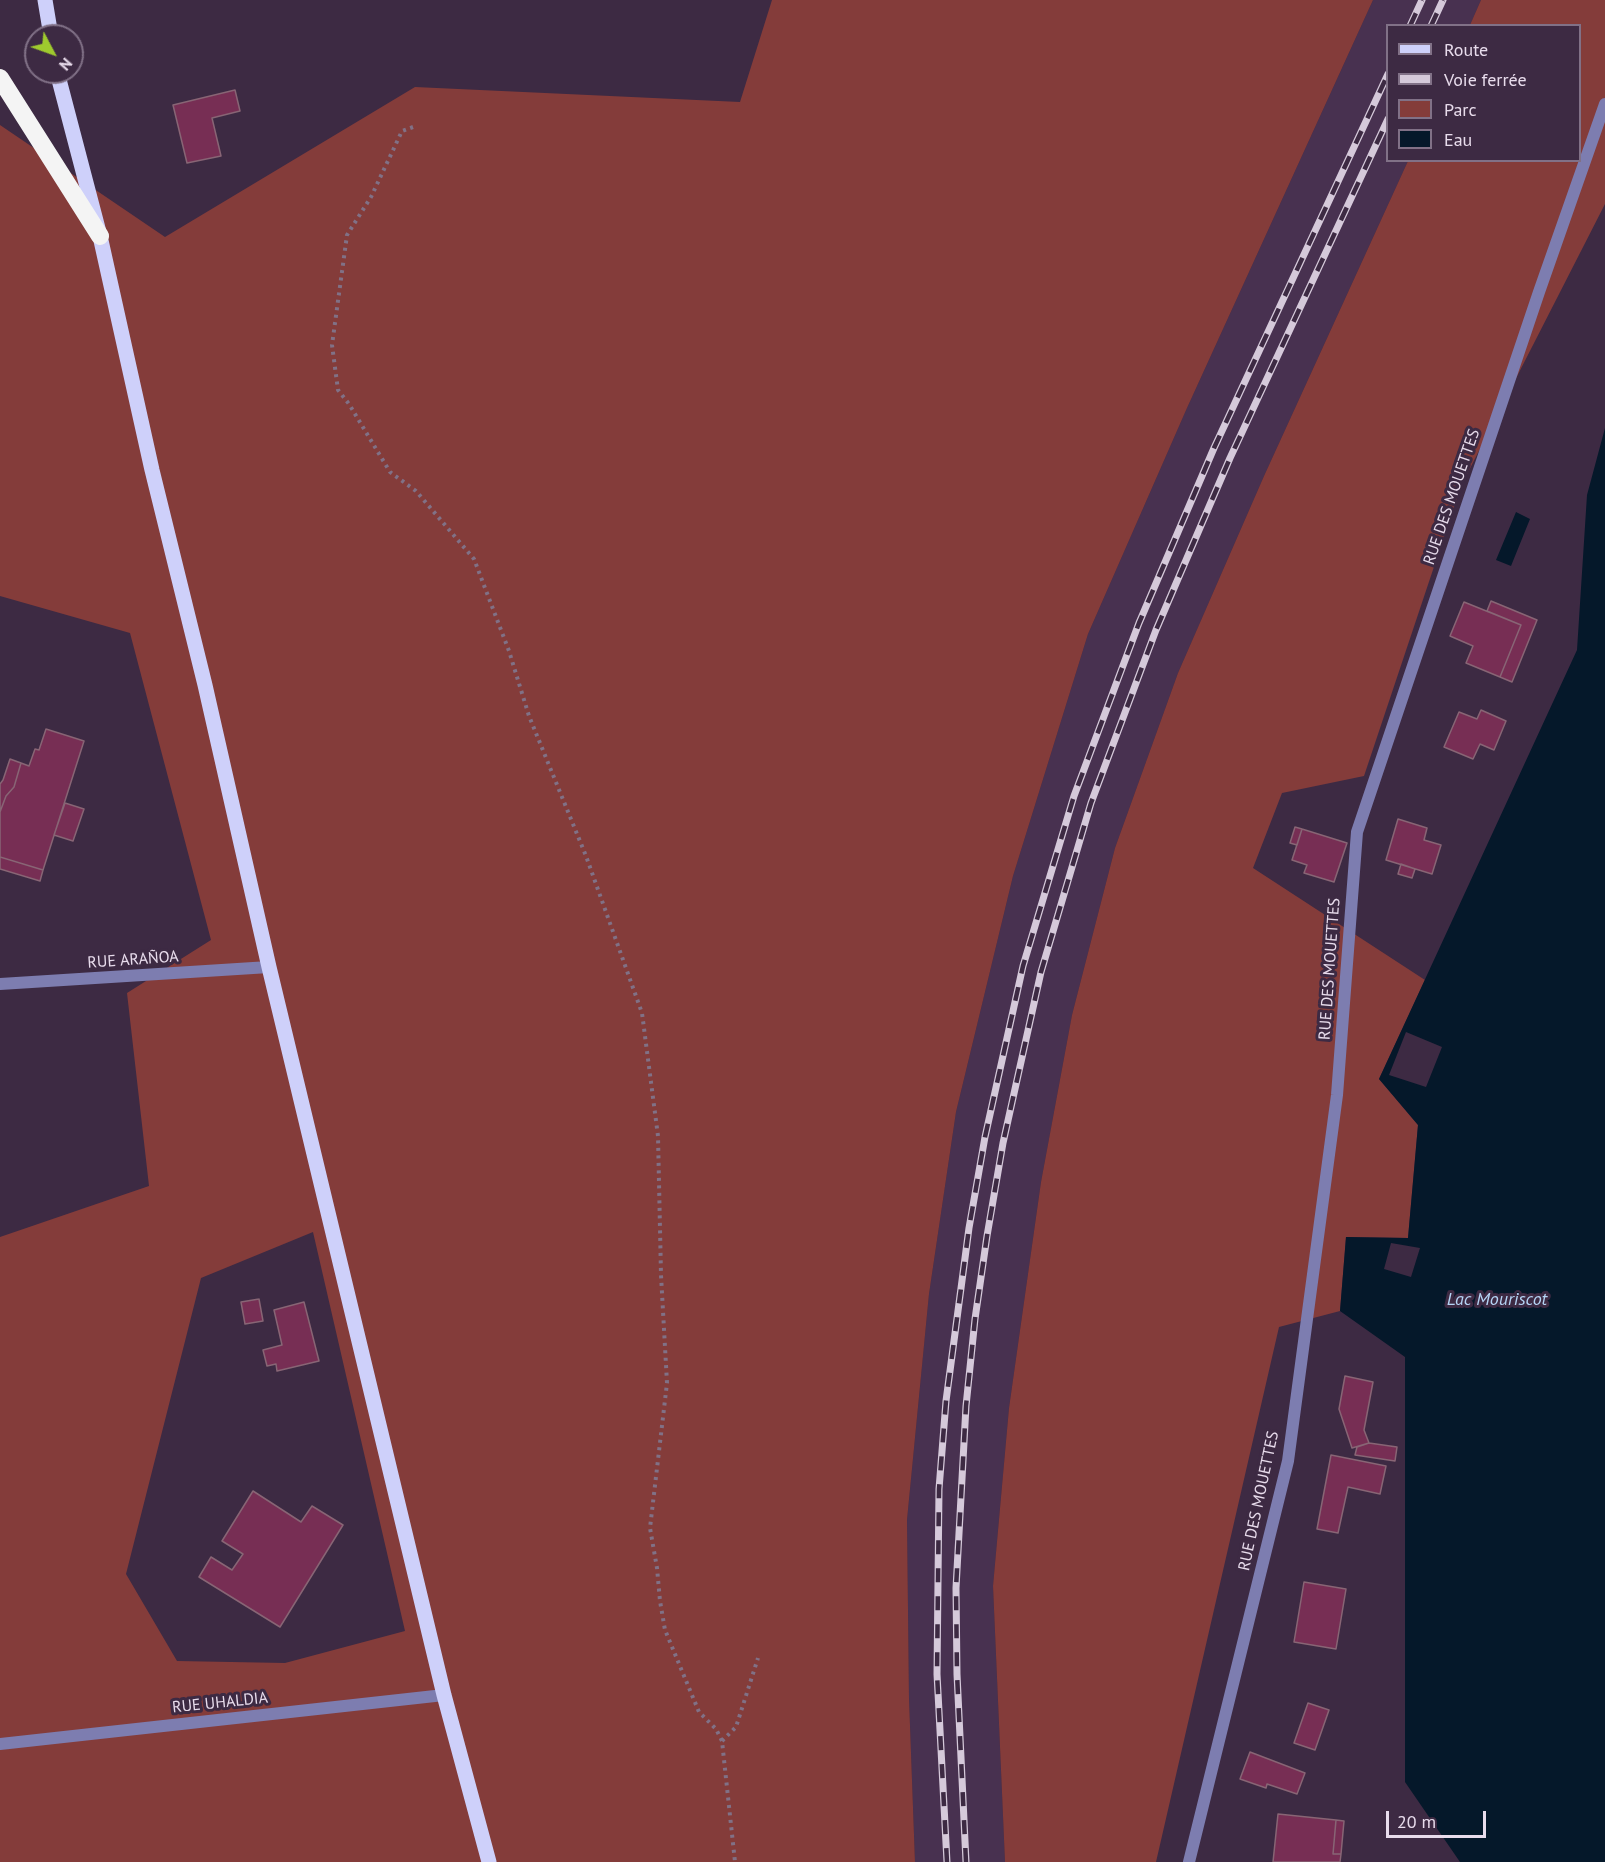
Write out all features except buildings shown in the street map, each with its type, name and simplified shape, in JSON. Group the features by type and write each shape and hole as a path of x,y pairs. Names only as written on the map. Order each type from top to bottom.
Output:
{"highway":[{"path":"0,78 100,236"}],"main road":[{"path":"45,0 49,24"},
{"path":"60,84 100,236 152,470 205,685 269,967 444,1695 489,1862"}],"street":[{"name":"RUE DES MOUETTES","path":"1190,1862 1288,1461 1337,1095 1357,832 1539,292 1605,104"},
{"name":"RUE ARAÑOA","path":"0,984 269,967"},
{"name":"RUE UHALDIA","path":"0,1744 444,1695"}],"path":[{"path":"413,127 402,131 371,197 347,235 332,345 339,390 390,472 416,491 474,559 509,651 529,716 586,856 642,1013 658,1137 661,1275 667,1383 650,1528 665,1630 699,1712 716,1729 722,1741 735,1862"},
{"path":"722,1741 736,1726 758,1658"}],"shaded area":[{"path":"1373,0 1481,0 1470,24 1386,24 1386,162 1408,162 1264,476 1178,673 1115,848 1072,1015 1041,1182 1009,1408 993,1586 1005,1862 915,1862 909,1698 907,1520 929,1294 956,1112 1013,876 1088,634 1187,408"}],"green space":[{"path":"772,0 1373,0 1187,408 1088,634 1013,876 956,1112 929,1294 907,1520 909,1698 915,1862 0,1862 0,1237 149,1186 127,993 211,940 130,633 0,596 0,125 165,237 415,87 740,102","holes":["313,1232 405,1631 285,1663 177,1661 126,1574 201,1278"]},
{"path":"1481,0 1605,0 1605,204 1461,486 1364,776 1282,793 1253,868 1425,980 1379,1079 1418,1125 1408,1238 1346,1237 1340,1311 1279,1327 1156,1862 1005,1862 993,1586 1009,1408 1041,1182 1072,1015 1115,848 1178,673 1264,476 1408,162 1581,162 1581,24 1470,24"}],"water":[{"name":"Lac Mouriscot","path":"1605,428 1605,1862 1460,1862 1405,1782 1405,1357 1340,1311 1346,1237 1408,1238 1418,1125 1379,1079 1577,650 1587,495"},
{"path":"1516,512 1530,519 1511,566 1496,560"}],"pier":[{"path":"1406,1032 1442,1047 1426,1087 1389,1075"},
{"path":"1391,1243 1420,1248 1411,1277 1384,1269"}],"railway":[{"path":"1411,24 1422,0"},
{"path":"1432,24 1443,0"},
{"path":"947,1862 937,1674 939,1489 946,1401 969,1228 985,1137 1023,966 1074,796 1139,623 1214,448 1386,78"},
{"path":"966,1862 957,1674 956,1588 966,1406 975,1319 1003,1143 1041,972 1091,803 1156,630 1230,458 1386,123"}]}
